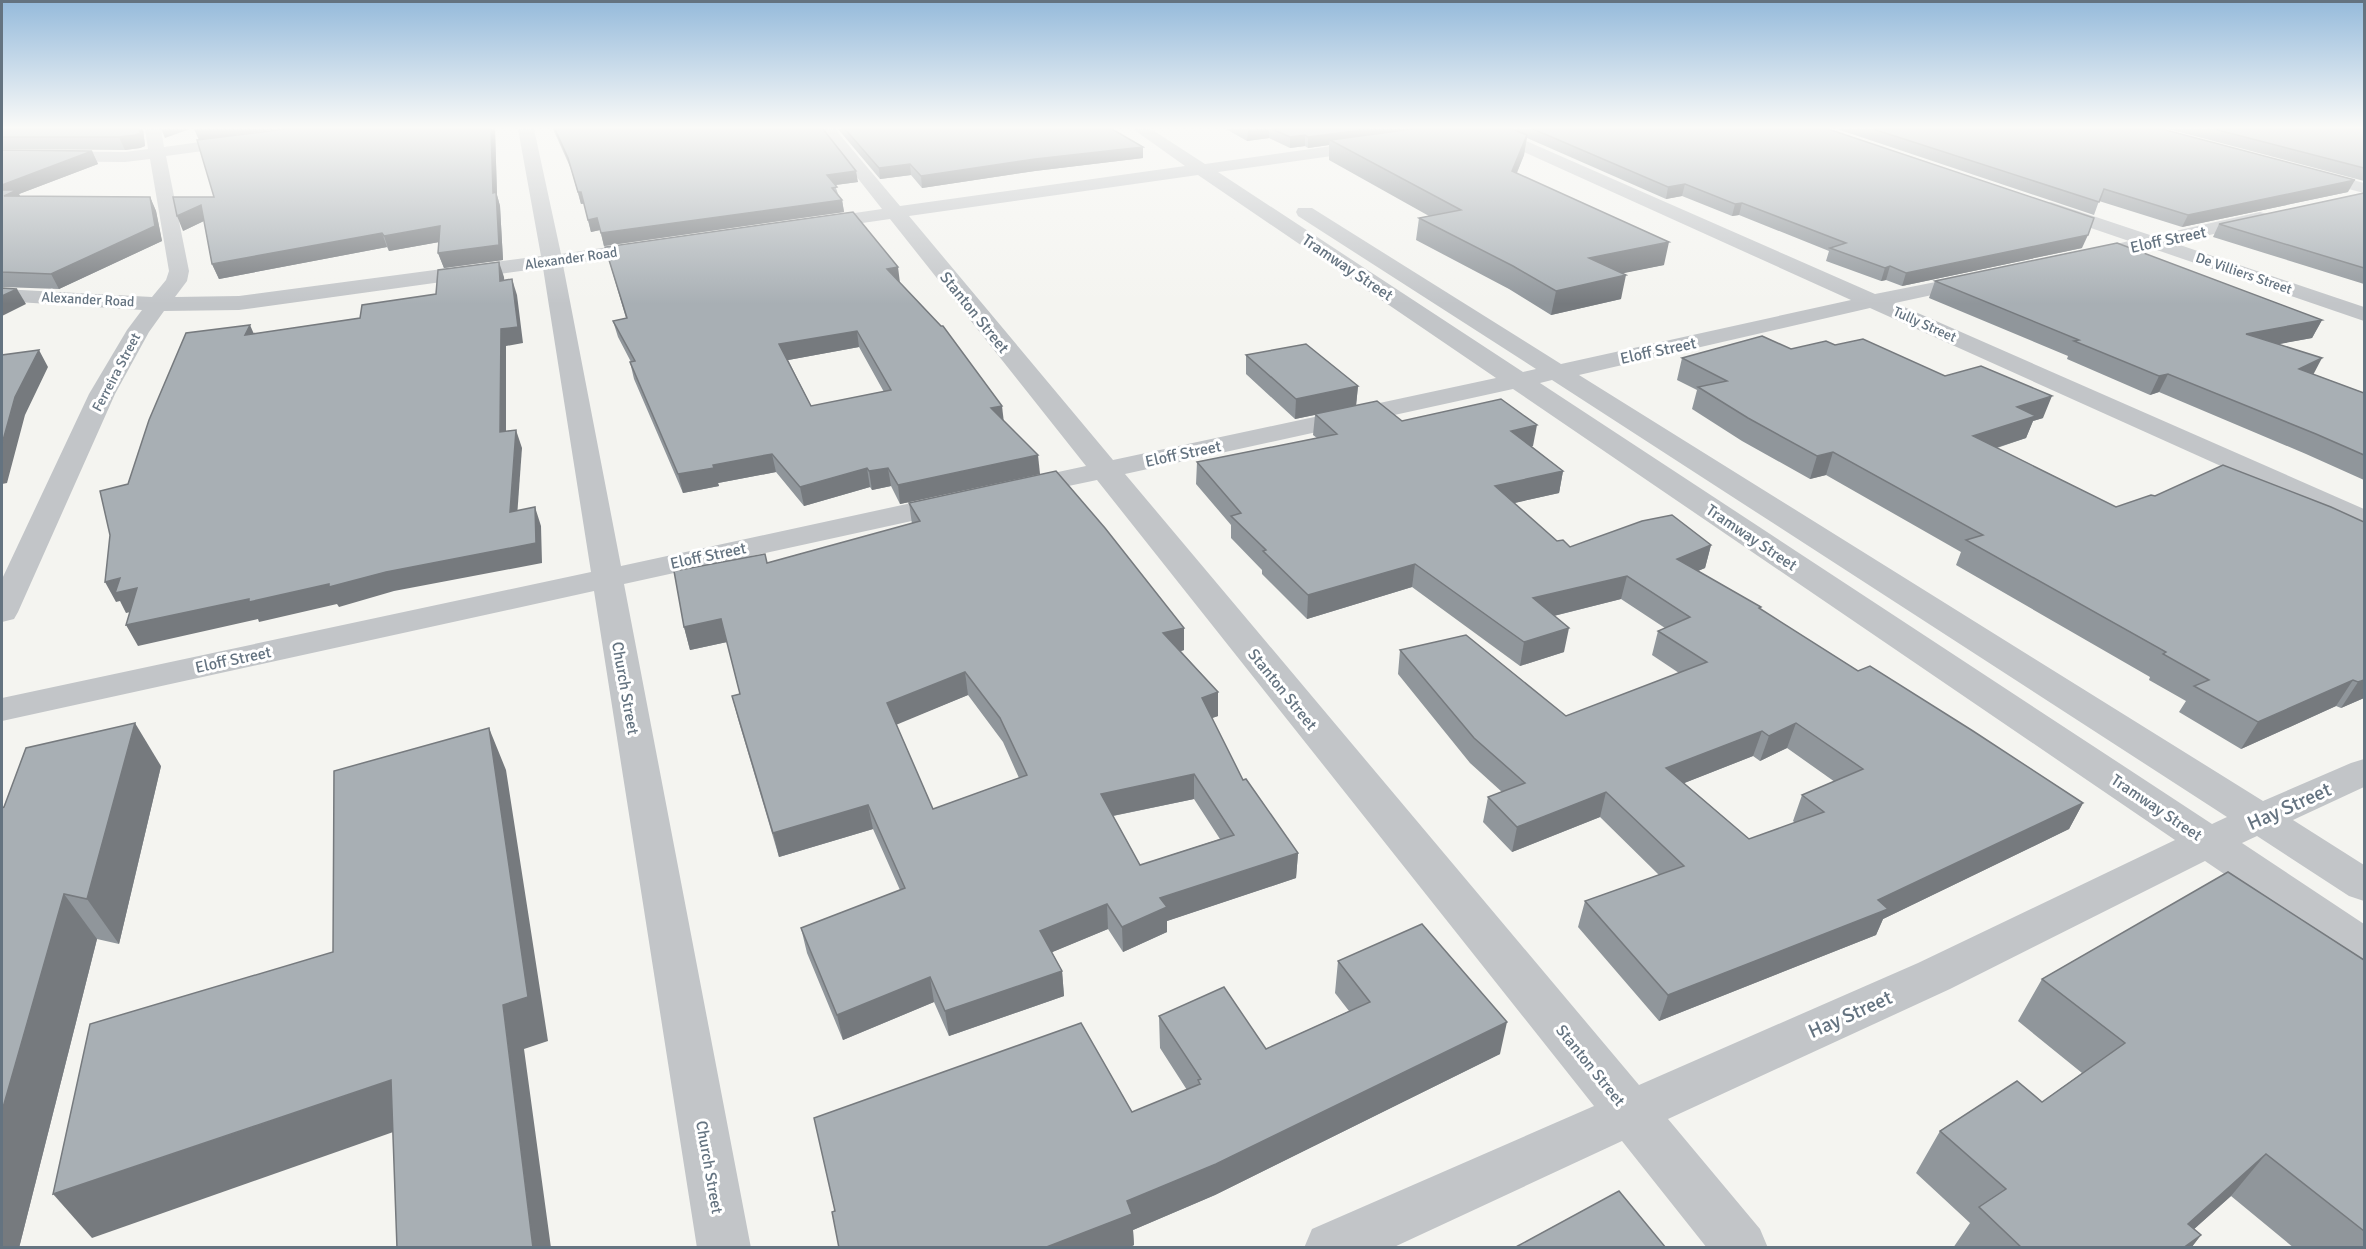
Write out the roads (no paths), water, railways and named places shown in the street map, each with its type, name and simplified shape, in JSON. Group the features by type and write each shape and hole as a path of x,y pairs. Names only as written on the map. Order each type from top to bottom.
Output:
{"street":[{"name":"Ferreira Street","path":"2,612 102,394 138,330 161,304 177,281 179,271 163,187"},
{"name":"Church Street","path":"537,187 724,1248"},
{"name":"Stanton Street","path":"873,187 1741,1248"},
{"path":"794,227 1084,187"},
{"name":"Tramway Street","path":"1228,187 2364,946"},
{"name":"Tramway Street","path":"1266,187 2364,885"},
{"name":"Tully Street","path":"1614,187 2364,520"},
{"path":"2330,204 2364,196"},
{"name":"De Villiers Street","path":"2034,202 2364,314"},
{"name":"Eloff Street","path":"2064,262 2283,213"},
{"name":"Alexander Road","path":"2,295 161,304 239,303 290,298 668,244"},
{"name":"Eloff Street","path":"2,710 1729,335 1873,301 1998,276"},
{"path":"1788,561 1832,546"},
{"name":"Hay Street","path":"1331,1248 1934,976 2208,842 2364,772"}]}
